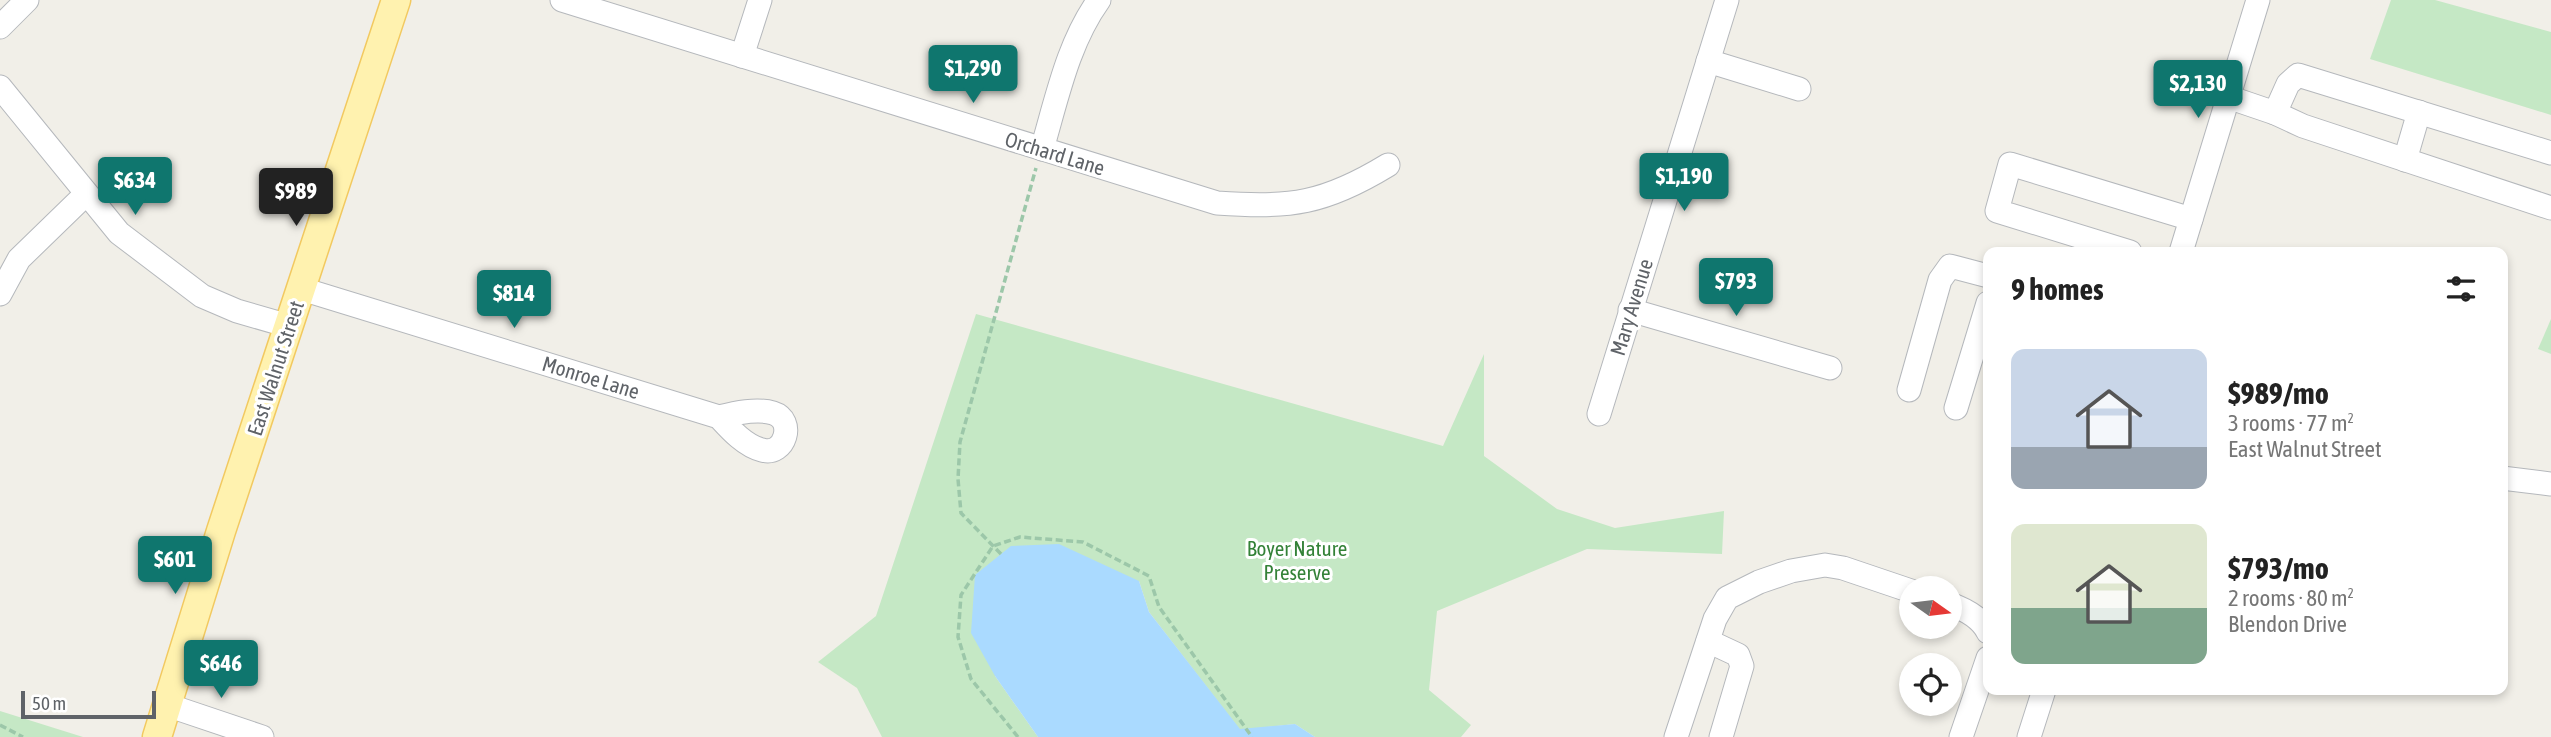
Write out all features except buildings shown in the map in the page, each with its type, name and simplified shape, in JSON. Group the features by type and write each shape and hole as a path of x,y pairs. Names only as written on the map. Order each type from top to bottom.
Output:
{"main road":[{"name":"East Walnut Street","path":"157,737 396,0"}],"street":[{"path":"0,27 27,0"},
{"name":"Orchard Lane","path":"562,0 1217,203 1267,206 1315,200 1356,184 1388,164"},
{"path":"743,56 760,0"},
{"path":"1042,149 1075,43 1099,0"},
{"name":"Mary Avenue","path":"1598,414 1727,0"},
{"path":"2182,247 2258,0"},
{"path":"1709,61 1800,89"},
{"path":"2275,113 2288,84 2298,75 2551,153"},
{"path":"0,88 119,233 202,296 237,311 289,326"},
{"path":"2228,97 2303,126 2551,208"},
{"path":"2405,160 2419,113"},
{"path":"2114,247 1997,211 2010,164 2191,219"},
{"path":"0,294 19,258 86,194"},
{"path":"1909,390 1940,280 1950,266 1983,275"},
{"name":"Monroe Lane","path":"302,289 719,417"},
{"path":"1630,310 1830,368"},
{"path":"1956,408 1983,319"},
{"path":"2508,479 2551,484"},
{"path":"1676,737 1715,619 1727,598 1759,582 1791,571 1825,565 1843,568 1899,587"},
{"path":"1962,608 1983,624"},
{"path":"1708,641 1738,655 1742,666 1721,737"},
{"path":"1961,737 1983,673"},
{"path":"2029,737 2042,695"},
{"path":"167,705 262,737"}],"path":[{"path":"1001,554 961,513 958,479 960,442 1042,149"},
{"path":"1018,737 971,679 958,637 961,595 993,546 1020,537 1083,542 1149,576 1159,607 1252,737"},
{"path":"0,725 23,737"}],"green space":[{"path":"2391,0 2435,0 2551,32 2551,115 2370,59"},
{"name":"Boyer Nature Preserve","path":"976,314 1443,446 1484,354 1484,456 1557,509 1615,528 1724,511 1722,554 1587,549 1437,611 1429,690 1471,725 1461,737 1315,737 1295,724 1240,730 1149,612 1139,581 995,676 1038,737 882,737 857,688 818,662 876,616"},
{"path":"2551,319 2551,354 2538,349"},
{"path":"0,711 83,737 0,737"}],"water":[{"path":"1059,544 1139,581 1149,612 1240,729 1295,724 1315,737 1038,737 995,676 971,633 975,575 1011,546"}]}
